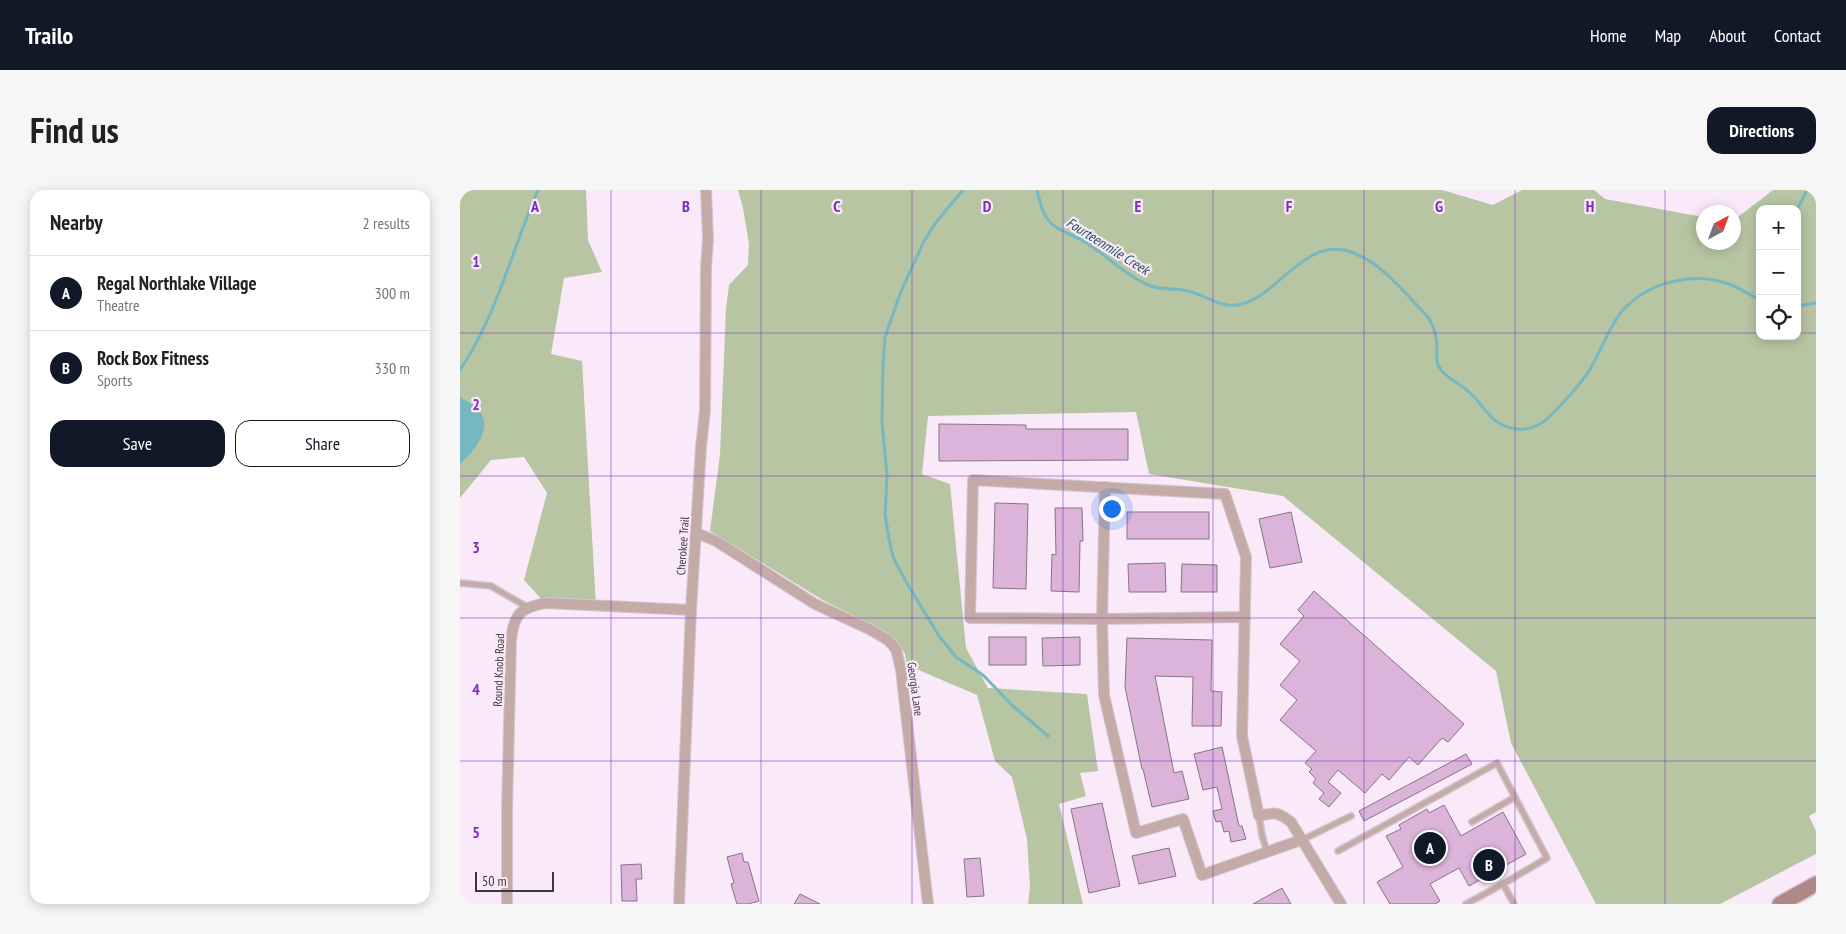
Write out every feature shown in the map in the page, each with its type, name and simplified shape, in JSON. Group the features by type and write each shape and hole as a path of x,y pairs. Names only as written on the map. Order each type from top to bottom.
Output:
{"main road":[{"path":"1780,904 1816,884"}],"street":[{"name":"Cherokee Trail","path":"679,904 691,610 700,447 705,410 706,268 708,240 706,190"},
{"path":"1244,617 970,618 973,480 1225,494 1246,557 1242,736 1259,816 1280,814 1291,822 1341,904"},
{"path":"1105,487 1102,619 1104,695 1136,833 1183,819 1202,875 1301,840"},
{"name":"Georgia Lane","path":"696,533 716,541 815,604 888,640 896,649 901,670 928,904"},
{"path":"527,606 545,603 564,603 691,610"},
{"name":"Round Knob Road","path":"507,904 507,810 512,640 517,618 527,606"}],"lane":[{"path":"460,583 491,586 527,606"},
{"path":"1338,851 1497,764 1547,858 1466,904"},
{"path":"1472,822 1516,797"},
{"path":"1259,816 1262,835 1268,852"},
{"path":"1301,840 1351,816"},
{"path":"1503,884 1514,904"}],"green space":[{"path":"460,190 586,190 588,240 602,272 564,278 551,354 582,361 596,606 545,603 524,580 547,493 524,457 491,460 460,498"},
{"path":"738,190 1442,190 1493,205 1522,190 1594,190 1605,199 1696,216 1696,250 1741,250 1741,215 1773,190 1816,190 1816,812 1809,816 1816,831 1816,854 1720,904 1596,904 1511,743 1496,671 1283,496 1149,474 1136,412 928,416 922,474 950,484 966,648 988,688 1087,694 1098,771 1080,773 1086,796 1059,804 1083,904 1028,904 1030,887 1027,839 1012,777 995,761 977,695 907,665 905,654 897,642 887,633 821,599 710,531 720,455 726,309 729,285 748,265 749,244"}],"water":[{"path":"460,397 479,411 484,425 483,433 476,447 460,464"}],"building":[{"path":"939,424 1026,425 1026,429 1128,429 1128,460 939,461"},
{"path":"995,503 1028,504 1026,589 993,588"},
{"path":"1055,508 1082,508 1083,541 1080,541 1079,592 1051,591 1052,554 1056,555"},
{"path":"1127,512 1209,512 1209,539 1127,539"},
{"path":"1291,512 1302,562 1270,568 1259,519"},
{"path":"1165,563 1166,592 1129,592 1128,564"},
{"path":"1182,564 1217,565 1217,592 1181,592"},
{"path":"1314,591 1464,724 1448,742 1442,738 1418,765 1409,757 1389,780 1382,774 1365,793 1338,770 1328,782 1341,793 1329,807 1319,799 1324,793 1313,783 1316,779 1309,772 1312,769 1305,763 1316,751 1280,720 1297,700 1280,685 1300,661 1280,644 1304,616 1298,610"},
{"path":"989,637 1026,637 1026,665 989,665"},
{"path":"1080,637 1080,665 1043,666 1042,638"},
{"path":"1127,638 1212,640 1211,691 1222,692 1221,726 1192,726 1193,677 1155,676 1174,773 1182,771 1189,799 1152,807 1125,687"},
{"path":"1222,747 1239,826 1242,826 1246,839 1231,842 1229,831 1224,832 1221,821 1216,822 1213,811 1222,809 1217,787 1203,790 1194,754"},
{"path":"1466,754 1472,764 1364,821 1359,811"},
{"path":"1102,803 1120,886 1089,893 1071,809"},
{"path":"1444,805 1461,836 1503,812 1526,854 1469,886 1459,868 1430,884 1440,901 1435,904 1390,904 1377,882 1403,867 1386,836 1401,829 1399,825 1427,809 1429,813"},
{"path":"1169,848 1176,876 1139,884 1132,856"},
{"path":"742,853 744,862 748,862 759,901 748,904 737,904 731,884 734,883 727,857"},
{"path":"980,858 984,896 967,897 964,859"},
{"path":"641,864 642,879 636,879 637,901 622,901 621,865"},
{"path":"1282,888 1291,904 1253,904"},
{"path":"800,894 820,904 794,904"}],"waterway":[{"path":"460,370 473,349 494,305 538,190"},
{"path":"963,190 937,221 924,241 900,294 885,337 882,422 887,476 885,514 893,557 939,636 956,657 983,675 1013,706 1048,736"},
{"name":"Fourteenmile Creek","path":"1037,190 1040,204 1052,224 1093,247 1131,276 1153,287 1192,292 1223,304 1242,304 1256,298 1307,258 1322,252 1337,249 1363,257 1399,286 1430,320 1436,338 1437,363 1444,373 1469,392 1495,421 1501,425 1518,429 1527,429 1538,425 1546,420 1565,401 1589,371 1618,316 1645,292 1672,282 1686,279 1701,279 1729,284 1756,298"},
{"path":"1800,205 1807,190"},
{"name":"Fourteenmile Creek","path":"1801,305 1816,303"}],"place":[{"name":"Regal Northlake Village","path":"1430,848"},
{"name":"Rock Box Fitness","path":"1489,865"}]}
